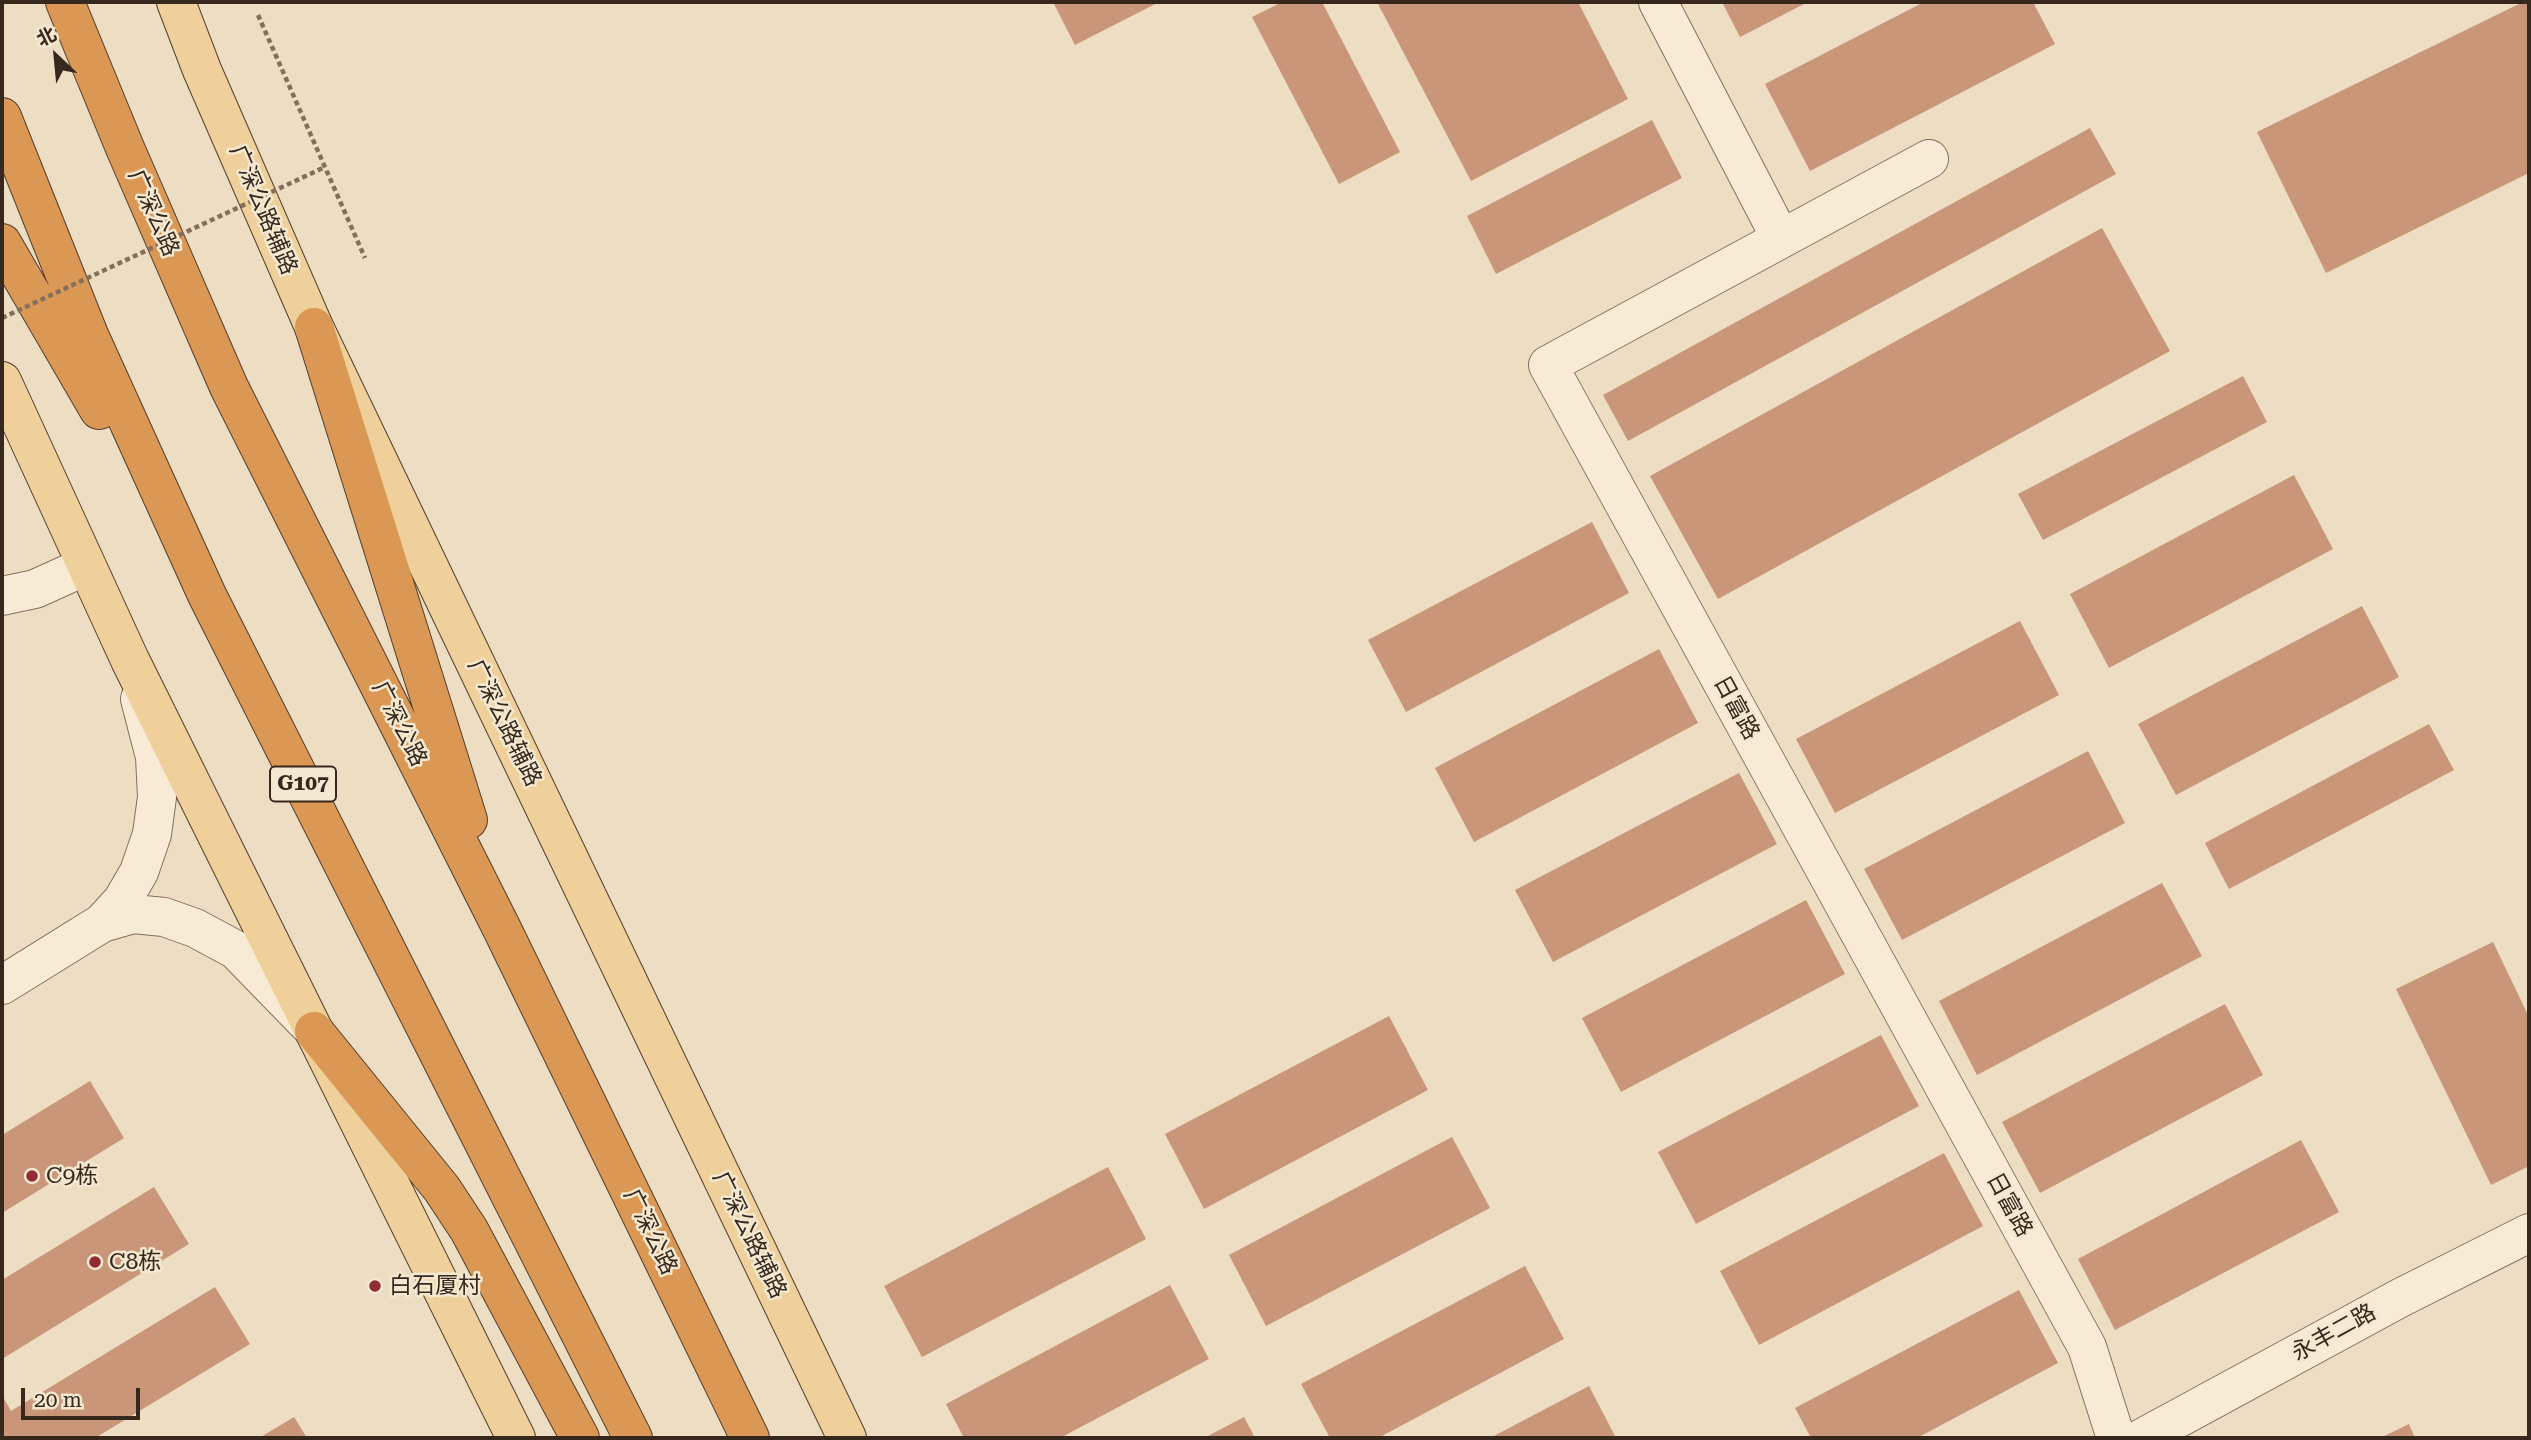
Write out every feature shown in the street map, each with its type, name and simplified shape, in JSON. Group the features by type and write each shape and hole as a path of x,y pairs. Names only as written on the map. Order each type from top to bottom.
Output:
{"highway":[{"name":"广深公路","path":"65,2 229,387 502,929 750,1438"},
{"name":"G107","path":"2,117 89,335 207,596 633,1438"},
{"path":"2,243 207,596"},
{"path":"314,327 502,929"},
{"path":"314,1031 442,1189 469,1230 580,1438"}],"main road":[{"name":"广深公路辅路","path":"176,2 202,70 314,327 847,1438"},
{"path":"2,381 130,660 516,1438"}],"street":[{"path":"1658,2 1781,239"},
{"name":"日富路","path":"1929,159 1548,365 2087,1347 2116,1438"},
{"path":"2,596 35,589 86,566"},
{"path":"102,923 122,901 139,872 152,834 157,797 155,757 130,660"},
{"path":"2,985 102,923 133,914 164,917 194,928 236,950 314,1031"},
{"name":"永丰二路","path":"2142,1438 2400,1298 2529,1233"}],"path":[{"path":"258,15 365,258"},
{"path":"2,318 325,167"}],"building":[{"path":"1053,2 1159,2 1075,45"},
{"path":"1282,2 1322,2 1400,152 1339,184 1252,17"},
{"path":"1377,2 1578,2 1628,99 1471,181"},
{"path":"1722,2 1808,2 1740,37"},
{"path":"1924,2 2033,2 2055,44 1810,171 1765,84"},
{"path":"2523,2 2529,2 2529,173 2326,273 2257,132"},
{"path":"1652,120 1682,178 1496,274 1467,216"},
{"path":"2090,128 2116,174 1628,441 1603,395"},
{"path":"2102,228 2170,351 1718,599 1650,476"},
{"path":"2243,376 2267,422 2043,540 2018,494"},
{"path":"2294,475 2333,549 2109,668 2070,594"},
{"path":"1592,522 1629,593 1406,712 1368,640"},
{"path":"2362,606 2399,677 2176,795 2138,724"},
{"path":"2020,621 2059,695 1835,813 1796,739"},
{"path":"1659,649 1698,723 1474,842 1435,768"},
{"path":"2429,724 2454,770 2229,889 2205,843"},
{"path":"2088,751 2125,823 1902,940 1864,869"},
{"path":"1739,773 1777,844 1553,962 1515,890"},
{"path":"2162,883 2202,956 1977,1075 1939,1001"},
{"path":"1806,900 1845,974 1621,1092 1582,1018"},
{"path":"2493,942 2529,1017 2529,1166 2491,1185 2396,989"},
{"path":"2225,1004 2263,1075 2040,1193 2002,1122"},
{"path":"1389,1016 1428,1090 1204,1209 1165,1134"},
{"path":"1881,1035 1919,1106 1696,1224 1658,1152"},
{"name":"C9栋","path":"90,1081 124,1138 2,1213 2,1135"},
{"path":"1452,1137 1490,1208 1266,1326 1229,1255"},
{"path":"2301,1140 2339,1212 2115,1330 2078,1259"},
{"path":"1944,1153 1983,1226 1759,1345 1720,1271"},
{"path":"1108,1167 1146,1239 922,1357 884,1286"},
{"name":"C8栋","path":"154,1187 189,1244 2,1359 2,1280"},
{"path":"1525,1266 1564,1339 1378,1438 1330,1438 1301,1384"},
{"path":"1170,1285 1209,1359 1060,1438 964,1438 946,1404"},
{"path":"215,1287 250,1344 95,1438 2,1438 2,1395 11,1411"},
{"path":"2019,1290 2058,1363 1917,1438 1811,1438 1795,1408"},
{"path":"1589,1386 1616,1438 1490,1438"},
{"path":"294,1417 307,1438 259,1438"},
{"path":"1244,1417 1255,1438 1204,1438"},
{"path":"2409,1424 2415,1438 2380,1438"}],"place":[{"name":"C9栋","path":"32,1176"},
{"name":"C8栋","path":"95,1262"},
{"name":"白石厦村","path":"375,1286"}]}
